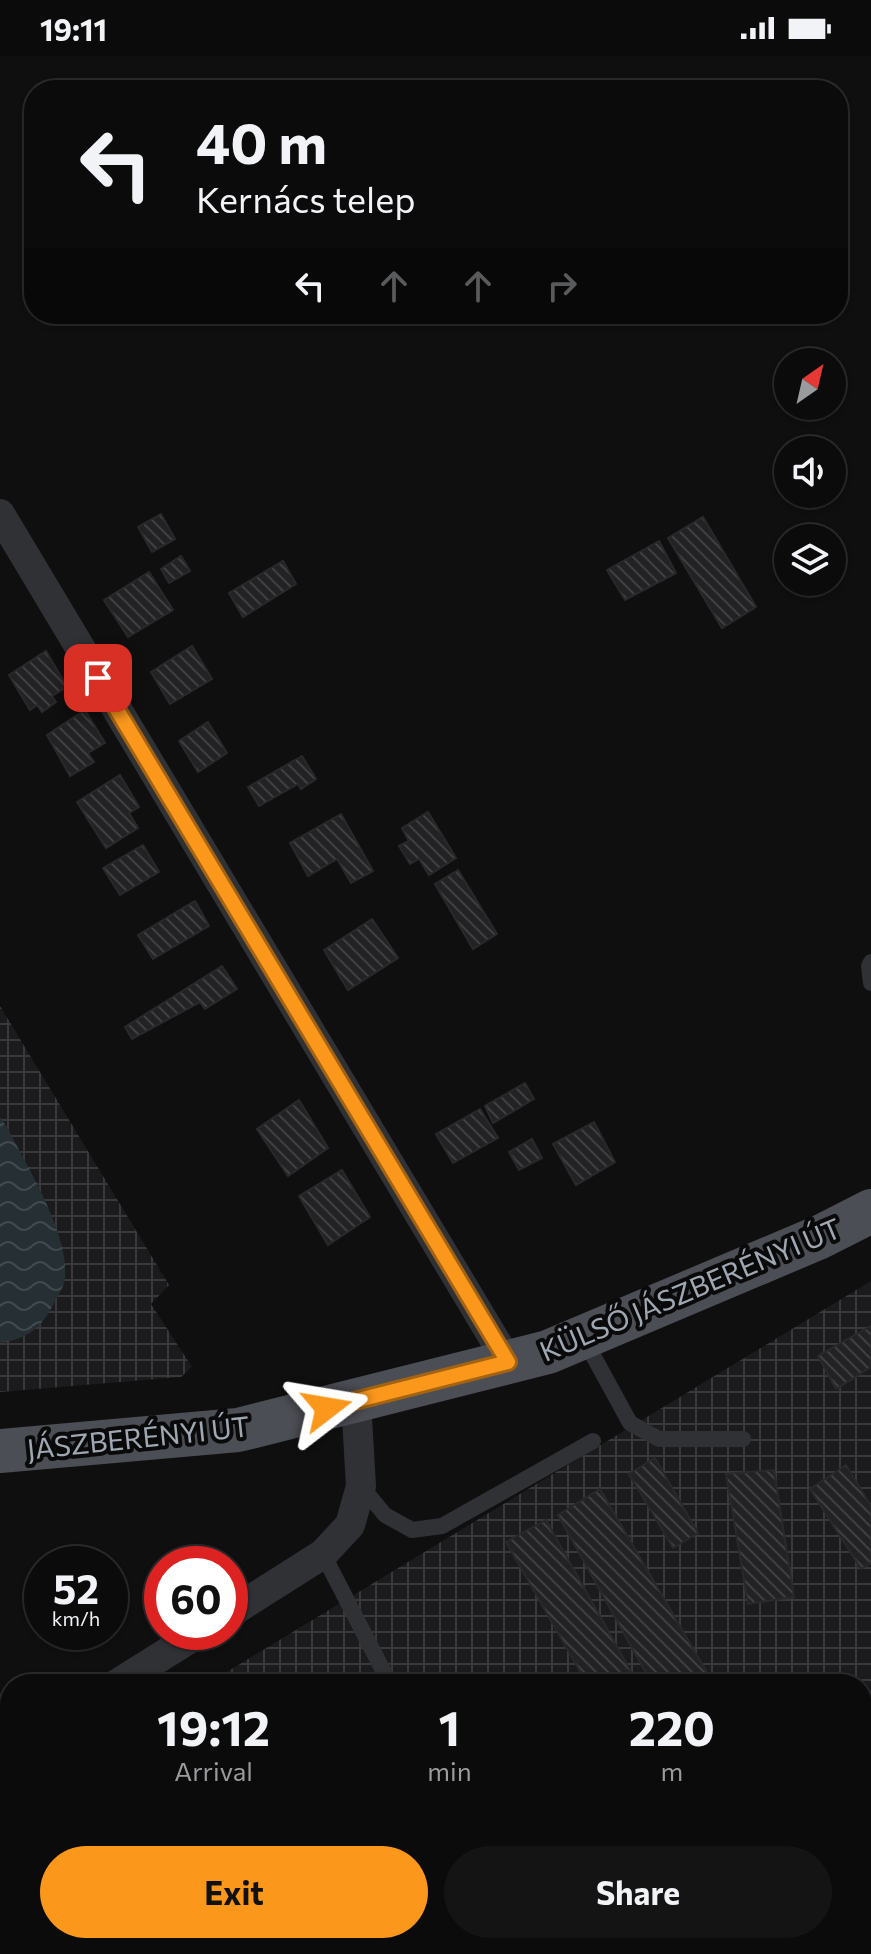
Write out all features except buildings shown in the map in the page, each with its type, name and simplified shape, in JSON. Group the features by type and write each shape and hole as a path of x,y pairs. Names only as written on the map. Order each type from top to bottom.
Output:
{"main road":[{"name":"KÜLSŐ JÁSZBERÉNYI ÚT","path":"508,1362 548,1352 820,1237 871,1211"},
{"name":"JÁSZBERÉNYI ÚT","path":"0,1451 238,1430 508,1362"}],"street":[{"path":"0,514 508,1362"},
{"path":"248,1602 323,1554 350,1525 361,1486 356,1401"},
{"path":"133,1674 171,1650"}],"lane":[{"path":"871,962 871,983"},
{"path":"583,1337 630,1423 659,1439 743,1439"},
{"path":"361,1486 385,1515 412,1530 442,1526 593,1441"},
{"path":"323,1554 385,1674"}],"shaded area":[{"path":"0,1006 169,1285 151,1304 192,1367 181,1377 0,1392"},
{"path":"871,1281 871,1674 223,1674"}],"water":[{"path":"0,1117 46,1204 62,1246 65,1266 63,1286 38,1327 18,1339 0,1343"}],"route":[{"path":"98,678 508,1362 327,1408"}]}
